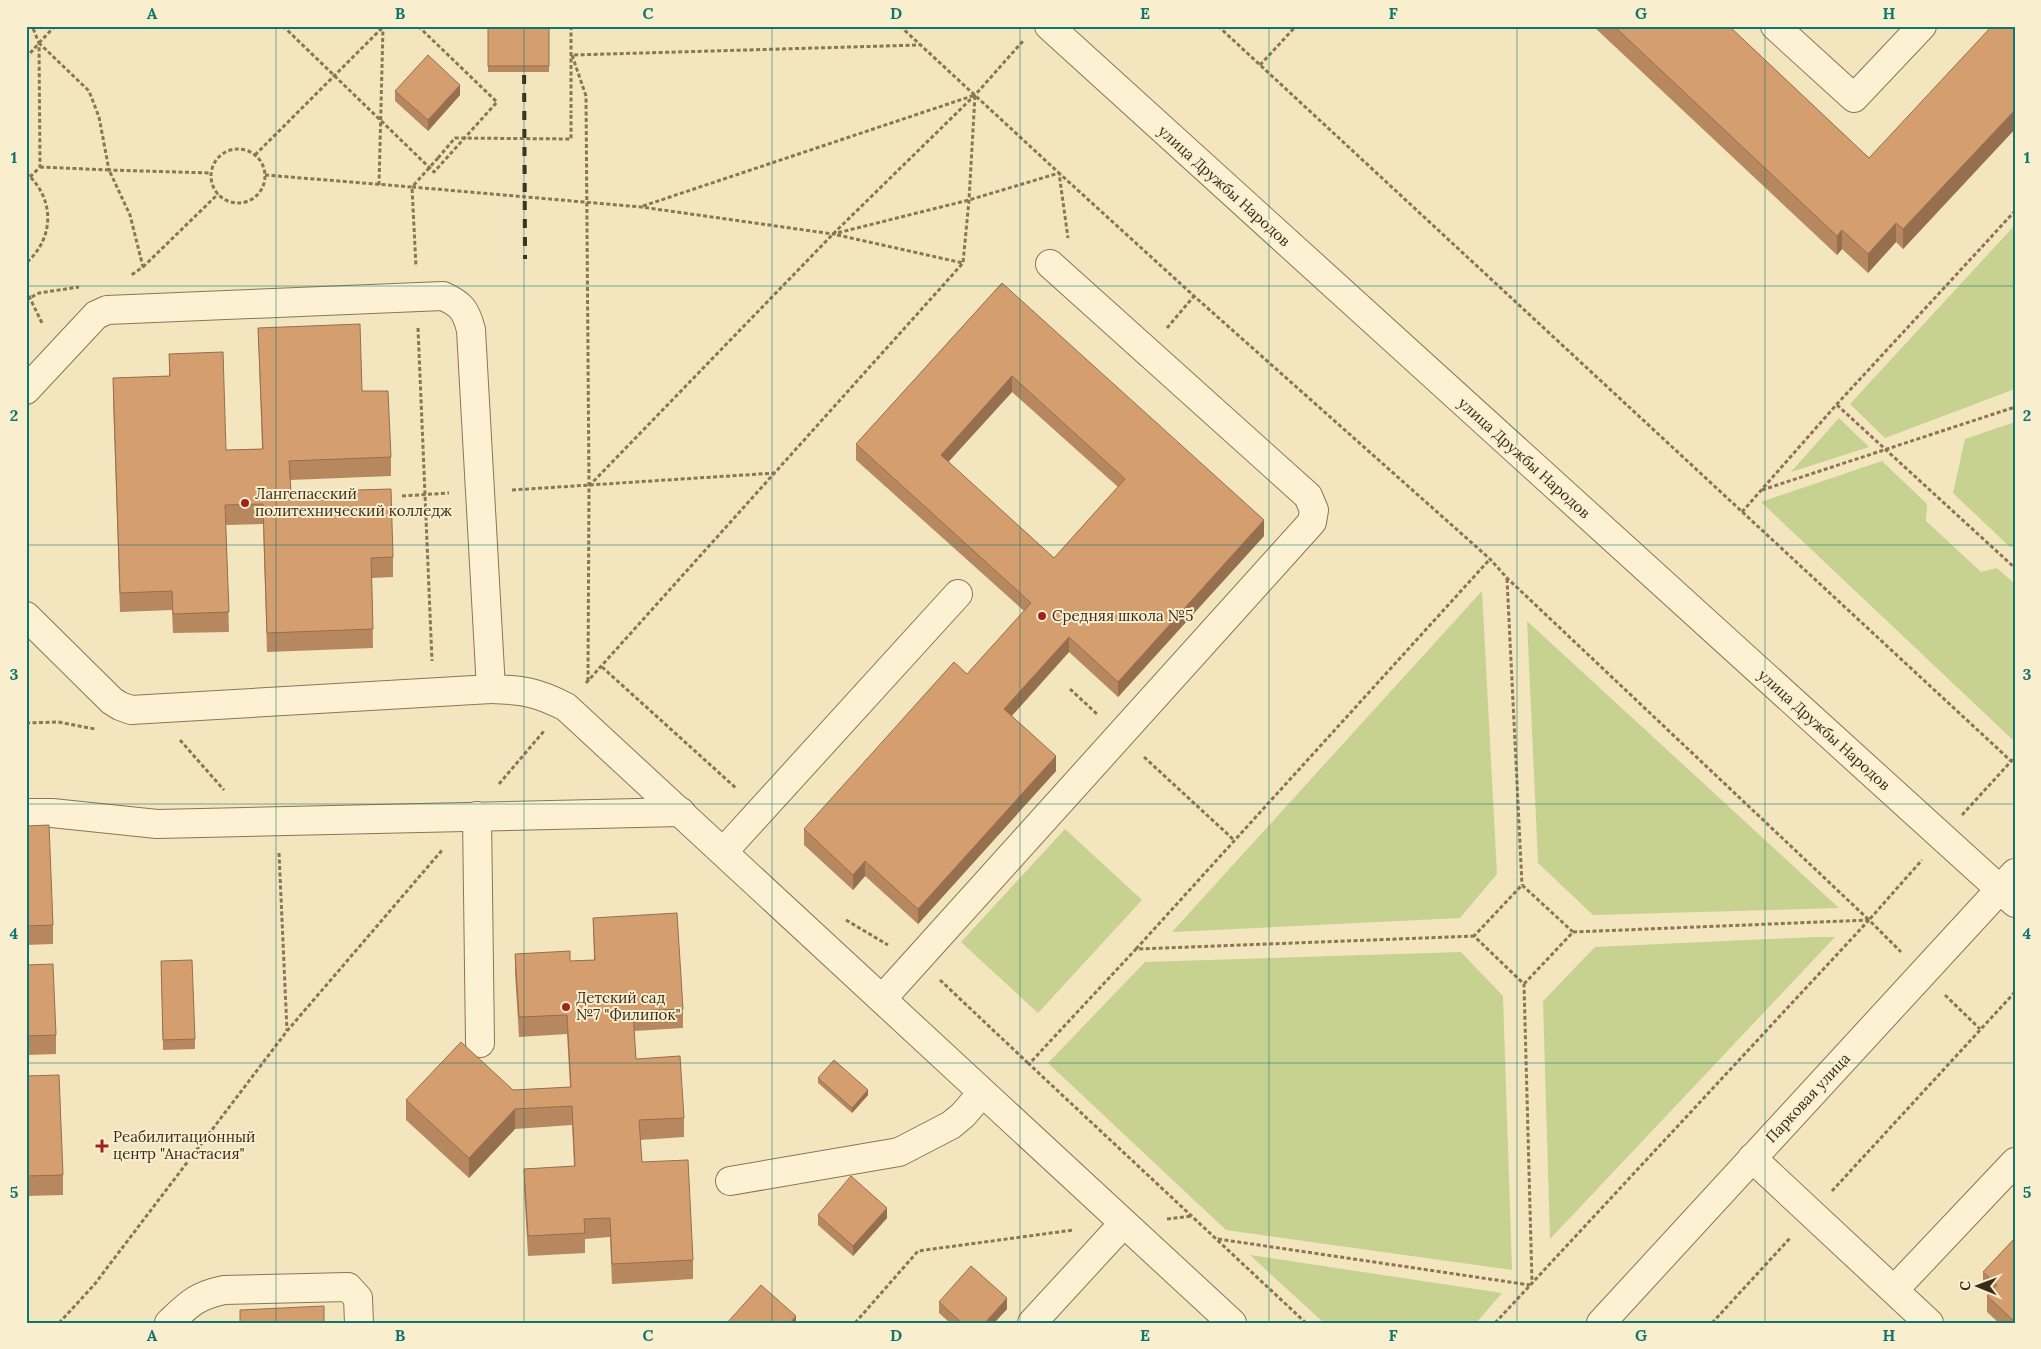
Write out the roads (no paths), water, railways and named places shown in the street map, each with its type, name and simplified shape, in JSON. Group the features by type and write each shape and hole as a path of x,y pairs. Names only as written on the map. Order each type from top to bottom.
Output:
{"street":[{"name":"улица Дружбы Народов","path":"1049,26 2010,888"},
{"path":"1775,26 1854,98 1922,26"},
{"path":"882,999 1312,522 1314,510 1308,496 1050,264"},
{"path":"26,390 96,315 107,310 443,296 456,302 467,314 471,330 491,689"},
{"path":"724,852 958,594"},
{"path":"26,616 112,701 131,710 491,689 520,690 541,694 566,707 1232,1323"},
{"path":"26,813 52,813 157,824 681,812"},
{"path":"477,816 480,1043"},
{"name":"Парковая улица","path":"1601,1323 1752,1158 2010,888"},
{"path":"730,1181 899,1152 951,1125 963,1115 982,1093"},
{"path":"1752,1158 1929,1323"},
{"path":"1894,1290 2015,1162"},
{"path":"1032,1323 1124,1224"},
{"path":"169,1323 194,1300 207,1294 224,1290 348,1287 358,1298 359,1323"}],"railway":[{"path":"524,57 525,259"}],"place":[{"name":"Лангепасский политехнический колледж","path":"245,503"},
{"name":"Средняя школа №5","path":"1042,616"},
{"name":"Детский сад №7 \"Филипок\"","path":"566,1007"},
{"name":"Реабилитационный центр \"Анастасия\"","path":"102,1146"}]}
